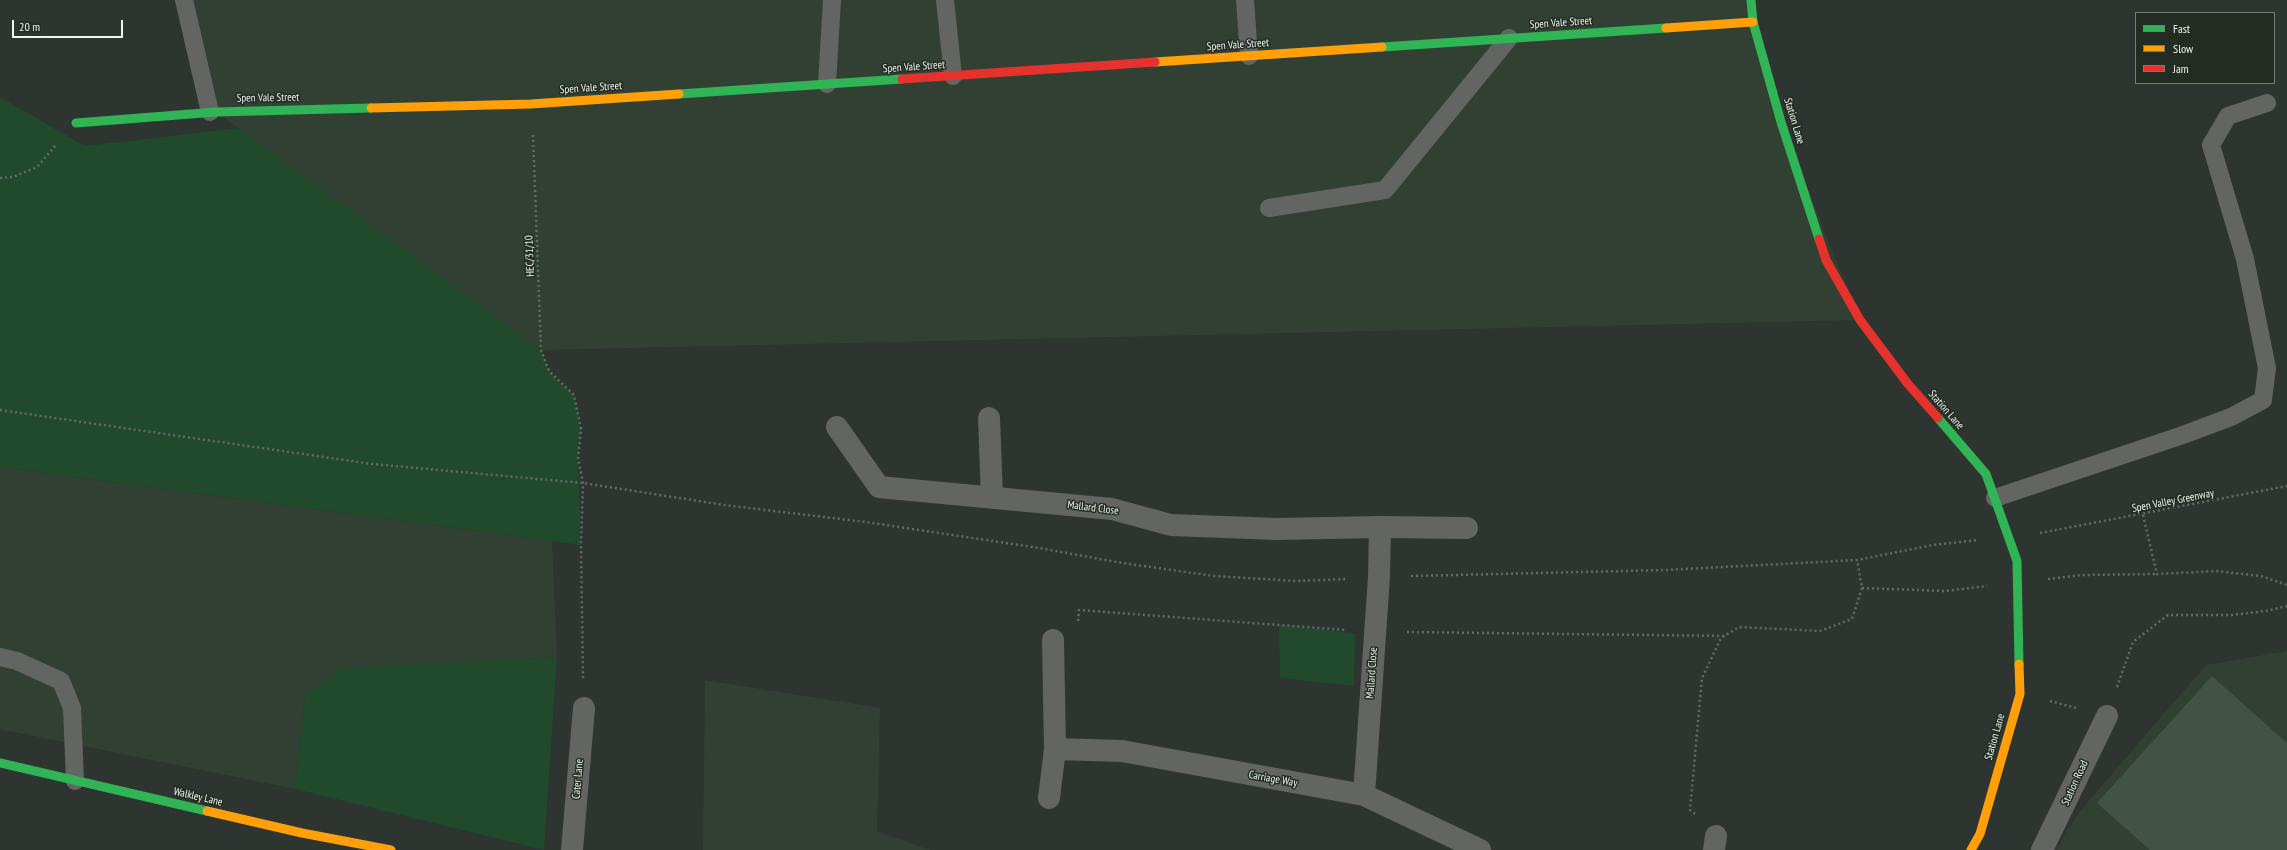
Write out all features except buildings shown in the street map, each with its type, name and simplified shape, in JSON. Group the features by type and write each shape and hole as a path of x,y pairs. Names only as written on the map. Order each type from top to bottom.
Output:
{"street":[{"name":"Station Lane","path":"1751,0 1753,22 1781,122 1826,260 1860,320 1908,384 1986,474 2018,561 2020,694 1980,834 1971,850"},
{"name":"Spen Vale Street","path":"76,123 210,112 531,104 1753,22"},
{"path":"989,418 992,498"},
{"name":"Mallard Close","path":"837,427 879,487 1112,509 1172,525 1277,529 1380,527 1467,528"},
{"name":"Mallard Close","path":"1364,795 1380,527"},
{"path":"1050,798 1056,749 1053,640"},
{"name":"Cater Lane","path":"572,850 584,708"},
{"name":"Station Road","path":"2042,850 2107,716"},
{"name":"Carriage Way","path":"1056,749 1122,751 1364,795 1480,850"},
{"name":"Walkley Lane","path":"0,763 302,833 391,850"}],"lane":[{"path":"184,0 210,112"},
{"path":"827,84 832,0"},
{"path":"945,0 953,76"},
{"path":"1246,0 1249,56"},
{"path":"1268,208 1384,190 1510,38"},
{"path":"1995,498 2180,436 2231,417 2263,400 2267,368 2244,260 2211,145 2228,116 2267,103"},
{"path":"0,657 17,661 61,681 72,708 75,781"}],"path":[{"name":"HEC/31/10","path":"531,104 541,350 549,371 574,395 581,429 578,458 583,483 581,545 584,708"},
{"path":"0,178 13,177 37,167 76,123"},
{"name":"Spen Valley Greenway","path":"2062,530 2287,486"},
{"path":"2143,515 2157,574"},
{"path":"1715,843 1690,810 1702,678 1721,638 1739,627 1820,631 1852,620 1862,588 1857,560"},
{"path":"2082,575 2157,574 2216,571 2261,576 2287,585"},
{"path":"1862,588 1945,591"},
{"path":"2020,694 2107,716 2133,642 2168,615 2232,615 2266,612 2287,606"}],"shaded area":[{"path":"191,0 1751,0 1781,122 1860,320 541,350 216,112"},
{"path":"0,467 552,541 557,657 342,669 305,696 295,789 0,729"},
{"path":"2287,651 2287,850 2056,850 2079,812 2206,665"},
{"path":"705,680 880,708 877,831 930,850 703,850"}],"green space":[{"path":"0,97 85,146 239,128 541,350 549,371 574,395 581,429 578,458 581,545 0,467"},
{"path":"1279,625 1355,633 1354,686 1280,678"},
{"path":"557,657 544,850 295,789 305,696 342,668"}],"traffic: fast":[{"path":"1751,0 1753,22 1781,122 1819,239"},
{"path":"1382,47 1666,28"},
{"path":"679,94 902,79"},
{"path":"76,123 216,112 371,108"},
{"path":"1938,418 1986,474 2017,561 2019,664"},
{"path":"0,763 207,811"}],"traffic: slow":[{"path":"1666,28 1753,22"},
{"path":"1155,62 1382,47"},
{"path":"371,108 531,104 679,94"},
{"path":"1971,850 1980,834 2020,694 2019,664"},
{"path":"207,811 302,833 391,850"}],"traffic: jam":[{"path":"902,79 1155,62"},
{"path":"1819,239 1826,260 1860,320 1908,384 1938,418"}]}
